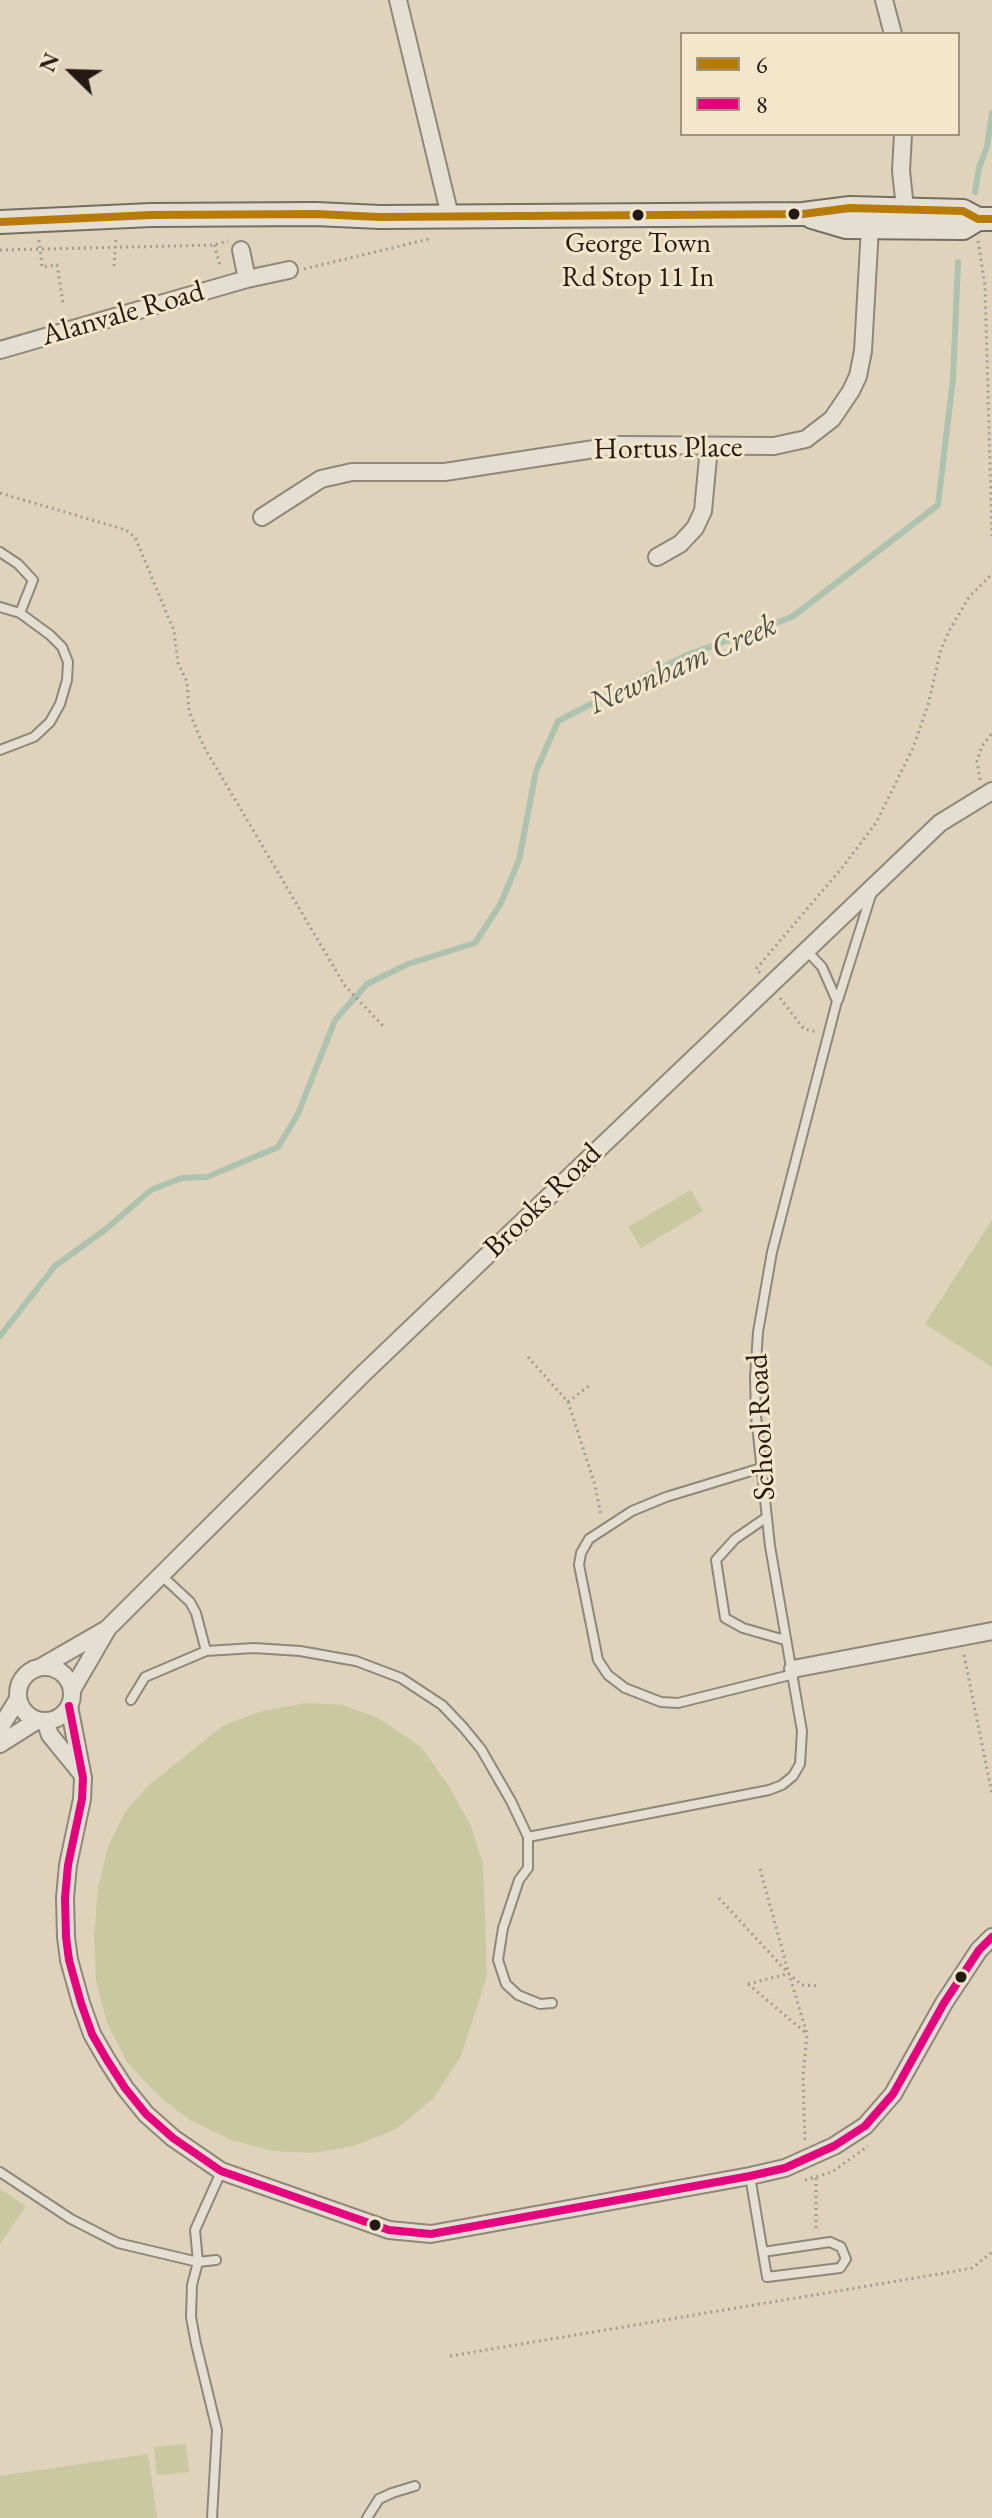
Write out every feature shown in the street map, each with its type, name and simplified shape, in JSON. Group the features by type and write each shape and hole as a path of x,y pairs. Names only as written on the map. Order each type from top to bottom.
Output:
{"main road":[{"path":"0,222 151,215 803,214 850,208 963,211 985,219"},
{"path":"803,214 846,227 963,228 985,219"}],"street":[{"path":"398,0 450,216"},
{"path":"884,0 892,32"},
{"path":"903,136 901,171 905,208"},
{"name":"Hortus Place","path":"262,517 321,479 344,474 445,472 620,445 789,445 819,431 841,406 858,376 863,351 870,227"},
{"path":"234,246 247,279"},
{"name":"Alanvale Road","path":"0,350 247,279 294,270"},
{"path":"657,557 680,544 695,528 703,511 709,447"},
{"name":"Brooks Road","path":"41,1667 108,1628 364,1373 769,984 940,823 988,794"},
{"name":"Brooks Road","path":"71,1698 108,1628"},
{"path":"794,1672 992,1631"},
{"path":"82,1768 50,1735 41,1721 27,1714 18,1699 18,1690 26,1675 41,1667 58,1670 65,1675 82,1768 82,1799 67,1876 66,1937 75,1982 92,2034 125,2088 146,2114 173,2138 221,2171 389,2230 431,2234 750,2176 785,2168 834,2146 865,2126 893,2094 944,2003 979,1950 992,1937"},
{"path":"0,1744 41,1721 58,1718 71,1698"},
{"path":"0,1728 18,1699"}],"lane":[{"path":"0,552 18,564 33,580 20,613"},
{"path":"0,607 20,613 50,635 62,647 68,662 60,704 50,722 34,737 0,750"},
{"name":"School Road","path":"528,1837 769,1790 793,1776 800,1764 802,1731 767,1517 755,1377 764,1291 772,1252 837,1001 874,886"},
{"path":"807,951 822,967 837,1001"},
{"path":"761,1468 666,1497 632,1511 589,1539 581,1553 579,1565 598,1660 608,1675 625,1688 661,1702 678,1703 794,1672"},
{"path":"767,1517 735,1539 716,1560 725,1618 743,1628 785,1640"},
{"path":"162,1576 190,1602 206,1651"},
{"path":"131,1700 145,1677 206,1651 254,1648 300,1651 356,1661 401,1678 442,1705 481,1749 528,1837 528,1868 519,1880 503,1928 498,1960 506,1984 518,1995 540,2004 552,2003"},
{"path":"212,2518 217,2430 191,2317 192,2285 198,2262 195,2230 221,2171"},
{"path":"0,2172 71,2219 118,2243 198,2262 216,2260"},
{"path":"750,2176 767,2277 823,2272 840,2268 846,2259 841,2247 830,2242 763,2252"},
{"path":"367,2518 379,2499 415,2486"}],"path":[{"path":"114,266 116,238"},
{"path":"380,238 380,251"},
{"path":"294,270 429,239"},
{"path":"39,240 42,267 57,265 63,303"},
{"path":"978,241 985,286 992,536"},
{"path":"214,245 220,265"},
{"path":"0,250 234,246"},
{"path":"0,493 126,530 135,537 174,631 178,663 187,682 189,711 204,747 345,986 385,1028"},
{"path":"828,1035 804,1029 756,969 876,823 913,748 949,631 969,597 992,574"},
{"path":"988,794 977,761 982,746 992,733"},
{"path":"528,1357 568,1402 595,1485 603,1529"},
{"path":"568,1402 590,1385"},
{"path":"960,1636 992,1794"},
{"path":"760,1869 807,2034 803,2076 805,2147"},
{"path":"719,1898 789,1974 802,1985 820,1986"},
{"path":"789,1974 748,1984 807,2034"},
{"path":"816,2178 817,2237"},
{"path":"450,2356 972,2268 992,2252"}],"shaded area":[{"path":"691,1190 703,1211 641,1248 628,1227"},
{"path":"992,1220 992,1367 925,1324"},
{"path":"306,1703 343,1705 378,1718 421,1747 449,1786 471,1826 483,1864 487,1976 461,2056 433,2099 396,2129 354,2146 314,2153 273,2151 231,2140 190,2120 159,2096 127,2062 107,2023 96,1980 94,1937 98,1888 108,1846 125,1812 148,1786 224,1725 262,1711"},
{"path":"0,2189 26,2206 0,2244"},
{"path":"186,2444 189,2472 157,2475 154,2447"},
{"path":"148,2454 157,2518 0,2518 0,2476"}],"waterway":[{"name":"Newnham Creek","path":"975,192 992,113"},
{"name":"Newnham Creek","path":"0,1336 55,1266 106,1229 151,1190 182,1178 207,1177 278,1147 298,1114 335,1020 367,984 408,964 475,943 501,903 519,860 536,771 558,721 687,655 792,617 938,505 953,379 958,262"}],"transit line":[{"name":"6","path":"0,222 151,215 803,214 850,208 963,211 978,219 992,219"},
{"name":"8","path":"69,1706 83,1778 82,1799 68,1865 66,1937 81,2003 92,2034 107,2060 146,2114 173,2138 221,2171 389,2230 431,2234 750,2176 785,2168 834,2146 865,2126 893,2094 944,2003 979,1950 992,1937"}],"place":[{"name":"George Town Rd Stop 11 In","path":"638,215"}]}
